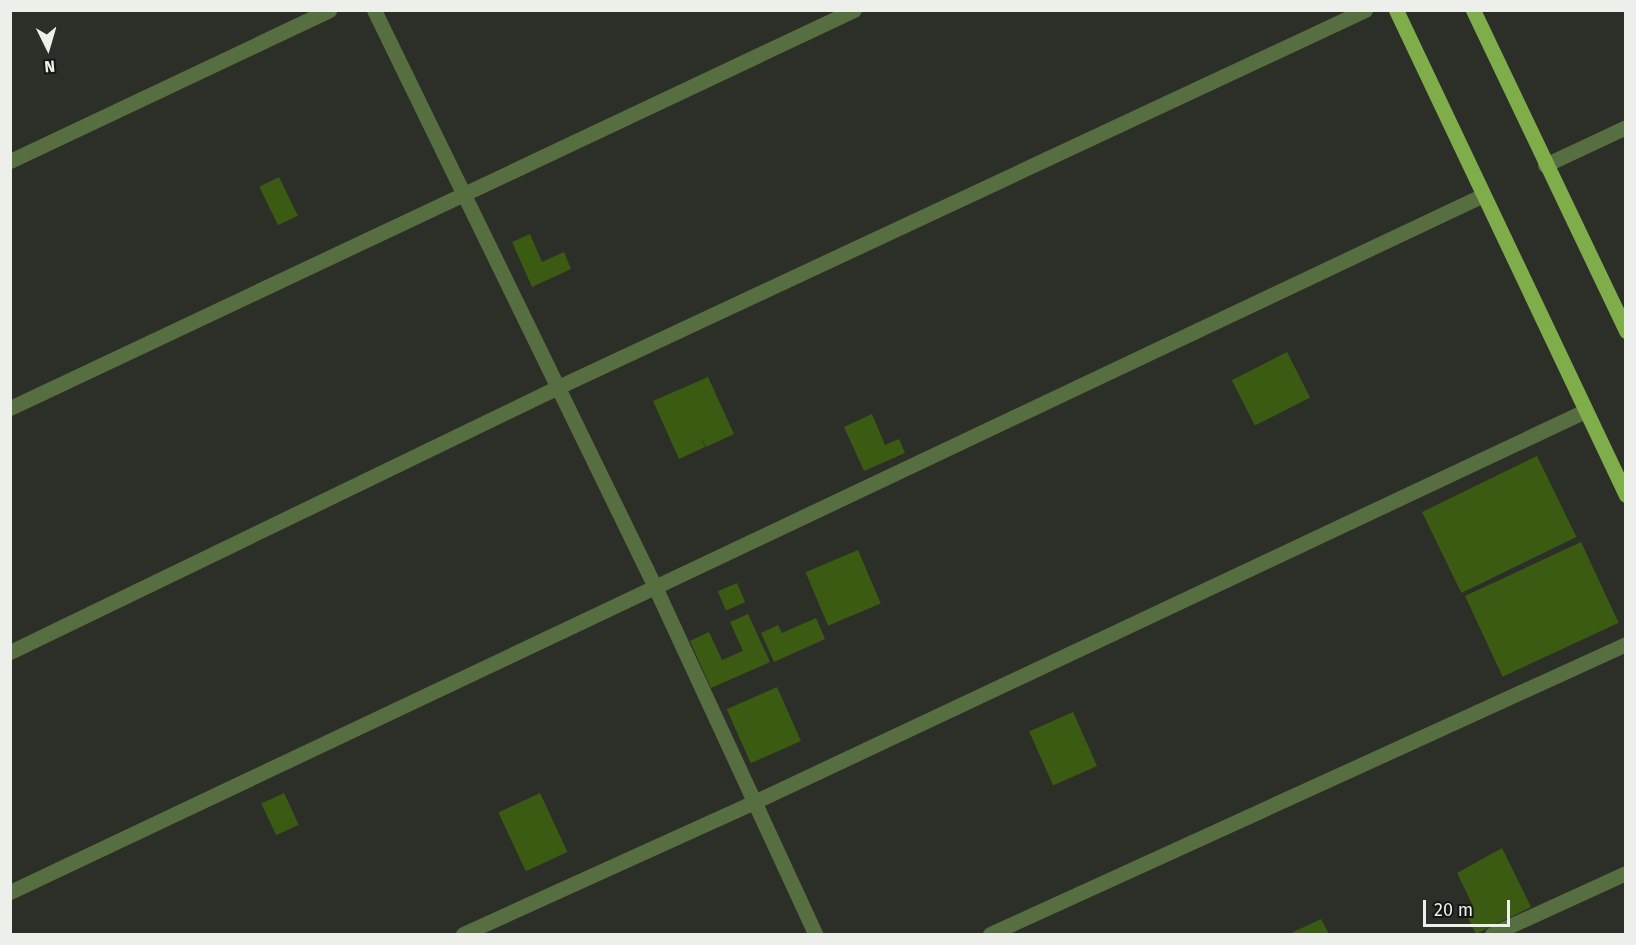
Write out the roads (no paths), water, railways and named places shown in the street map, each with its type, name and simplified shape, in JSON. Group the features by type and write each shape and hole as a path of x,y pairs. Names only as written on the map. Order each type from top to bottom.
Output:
{"main road":[{"path":"1396,10 1481,196 1626,495"},
{"path":"1473,10 1626,331"}],"street":[{"path":"10,161 329,10"},
{"path":"374,10 556,388 655,587 815,934"},
{"path":"10,408 854,10"},
{"path":"10,652 556,388 1365,10"},
{"path":"1545,165 1626,127"},
{"path":"10,892 1481,196"},
{"path":"463,934 754,802 1585,411"},
{"path":"990,934 1626,644"},
{"path":"1492,934 1626,873"}]}
